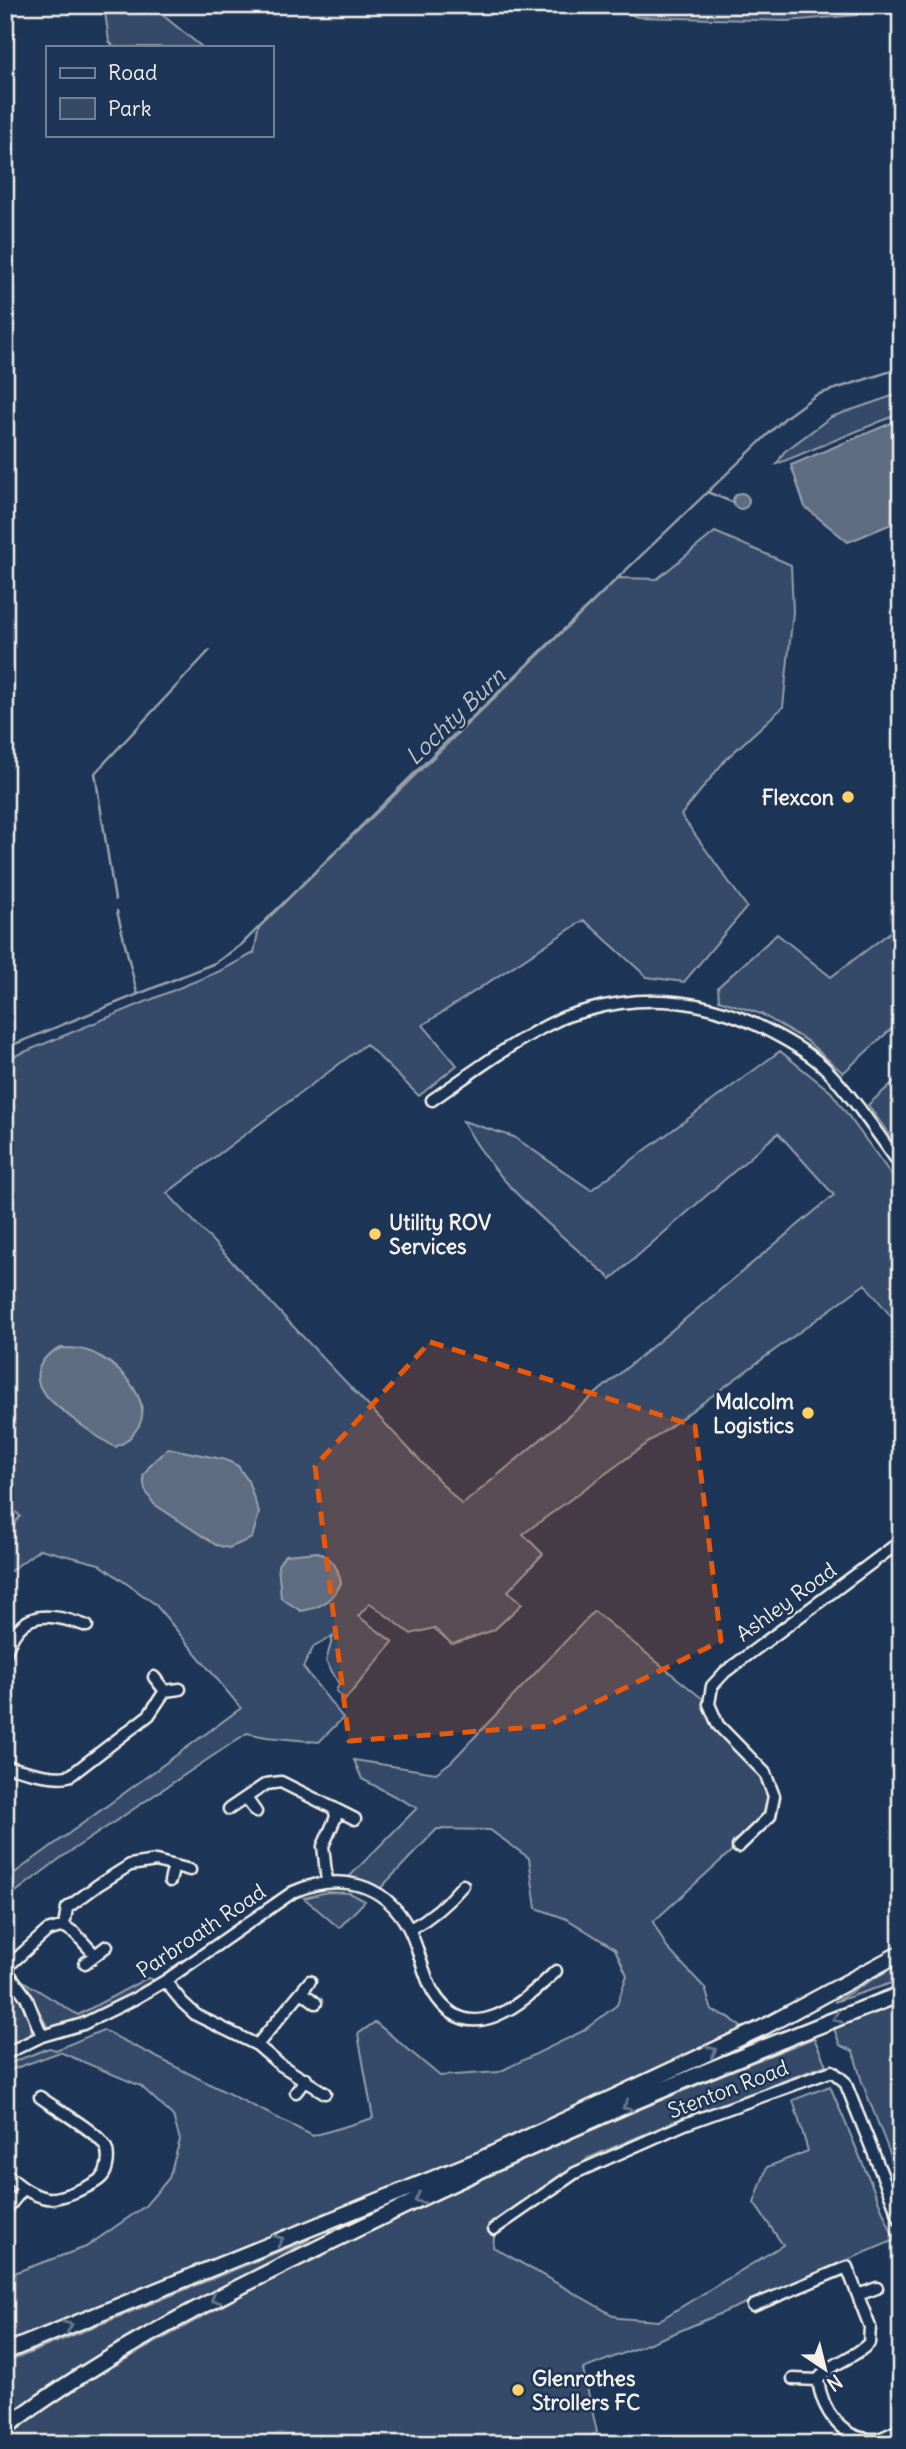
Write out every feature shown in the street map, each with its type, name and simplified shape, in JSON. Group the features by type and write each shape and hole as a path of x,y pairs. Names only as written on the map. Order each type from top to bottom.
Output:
{"main road":[{"path":"5,2351 479,2160 764,2027 901,1953"},
{"path":"5,2428 63,2386 257,2277 429,2194 657,2093 831,2020 901,1994"}],"street":[{"path":"432,1100 512,1044 560,1019 615,1002 646,1000 703,1004 757,1024 807,1053 825,1068 843,1089 901,1166"},
{"name":"Ashley Road","path":"738,1847 770,1816 774,1796 765,1773 718,1725 709,1704 712,1686 724,1672 901,1541"},
{"path":"5,1655 9,1643 22,1625 40,1615 62,1617 87,1626"},
{"path":"154,1677 165,1691"},
{"path":"5,1766 51,1776 71,1775 149,1715 165,1691 180,1689"},
{"path":"229,1809 266,1784 281,1782 355,1819"},
{"path":"246,1798 256,1812"},
{"path":"327,1882 323,1846 336,1817 334,1808"},
{"path":"64,1926 67,1908 114,1873 130,1865 156,1861 190,1870"},
{"path":"170,1881 174,1866"},
{"name":"Parbroath Road","path":"5,2054 42,2036 83,2024 165,1981 293,1892 327,1882 356,1883 376,1893 396,1909 410,1929 433,1990 453,2014 466,2020 481,2021 495,2016 528,1997 556,1971"},
{"path":"410,1929 446,1906 463,1885"},
{"path":"64,1926 76,1934 95,1955"},
{"path":"42,2036 26,1997 5,1968 47,1931 64,1926"},
{"path":"85,1963 107,1946"},
{"path":"165,1981 196,2015 257,2045 279,2064 326,2092"},
{"path":"257,2045 310,1981"},
{"path":"302,1992 316,2003"},
{"name":"Stenton Road","path":"494,2229 575,2173 685,2124 832,2071 845,2082 901,2222"},
{"path":"296,2092 306,2079"},
{"path":"5,2173 23,2189 48,2199 78,2191 102,2178 107,2167 107,2150 100,2139 40,2097"},
{"path":"5,2211 23,2189"},
{"path":"753,2306 847,2267 870,2327 869,2343 855,2356 833,2365 818,2380 793,2379"},
{"path":"858,2295 877,2287"},
{"path":"818,2380 827,2409 842,2428 863,2438 877,2439 901,2429"}],"highlighted area":[{"path":"430,1342 695,1426 721,1641 547,1726 349,1741 315,1466"}],"green space":[{"path":"104,5 150,5 201,46 113,46 109,41"},
{"path":"622,5 864,5 857,15 787,21 637,17 619,9"},
{"path":"901,393 901,413 777,464 784,452 831,417"},
{"path":"715,532 791,565 793,612 783,707 726,759 681,815 747,907 684,982 647,977 584,920 423,1025 457,1065 419,1096 366,1044 167,1193 462,1505 834,1195 778,1133 611,1279 510,1187 463,1121 514,1137 591,1190 780,1051 831,1092 901,1188 901,1329 865,1284 523,1534 543,1554 508,1591 522,1604 494,1630 452,1644 434,1628 411,1634 370,1603 358,1616 393,1642 345,1700 336,1691 339,1684 326,1661 333,1636 314,1646 303,1667 343,1718 319,1742 247,1733 62,1857 5,1900 5,1880 241,1708 155,1604 99,1564 40,1549 5,1575 5,1537 20,1516 5,1501 5,1060 220,971 254,953 259,927 618,578 657,579"},
{"path":"901,924 901,1020 843,1073 807,1041 761,1014 719,1000 718,987 777,934 831,977"},
{"path":"897,1079 901,1083 901,1151 868,1105"},
{"path":"594,1611 709,1704 718,1725 756,1764 769,1785 770,1816 653,1922 667,1948 705,1988 712,2011 729,2017 749,2034 479,2160 5,2352 5,2276 86,2247 145,2206 169,2178 180,2140 173,2116 141,2086 60,2052 5,2072 5,2065 49,2048 56,2050 103,2030 313,2136 373,2118 358,2034 375,2022 440,2076 499,2072 583,2031 617,2005 627,1975 615,1949 567,1919 536,1908 529,1858 490,1830 437,1829 376,1893 344,1882 417,1808 362,1779 354,1760 436,1773 451,1762"},
{"path":"327,1892 350,1893 365,1901 339,1928 304,1898"},
{"path":"901,1963 901,1980 834,2002"},
{"path":"5,1977 25,2004 31,2035 5,2049"},
{"path":"147,1978 155,1980 98,2013 60,2031 48,2028 23,1981 78,2015"},
{"path":"901,1994 901,2051 898,2052 901,2059 901,2182 862,2082 853,2051 840,2045 831,2020"},
{"path":"814,2038 826,2065 678,2120 588,2158 575,2173 495,2229 493,2247 618,2318 658,2321 783,2245 754,2203 767,2167 808,2151 793,2100 830,2086 895,2240 583,2369 597,2432 578,2444 5,2444 5,2437 77,2388 127,2358 304,2263 558,2145"},
{"path":"310,2239 29,2401 5,2418 5,2363"}],"shaded area":[{"path":"901,419 901,520 848,542 805,507 791,465"},
{"path":"741,493 747,495 747,507 741,509 735,507 733,501 735,495"},
{"path":"61,1348 81,1349 99,1356 117,1369 134,1388 142,1410 141,1420 125,1442 115,1447 98,1437 59,1408 40,1387 38,1373 43,1361"},
{"path":"168,1448 226,1460 238,1466 248,1481 259,1513 252,1538 229,1548 216,1545 154,1504 145,1490 143,1476"},
{"path":"318,1552 334,1564 341,1583 325,1603 301,1611 281,1598 278,1565 285,1555"}],"waterway":[{"name":"Lochty Burn","path":"5,1048 215,963 241,945 440,748 786,417 816,395 901,368"},
{"path":"707,492 732,502"},
{"path":"115,900 95,773 210,650"},
{"path":"117,911 137,993"}],"place":[{"name":"Flexcon","path":"848,797"},
{"name":"Utility ROV Services","path":"375,1234"},
{"name":"Malcolm Logistics","path":"808,1413"},
{"name":"Glenrothes Strollers FC","path":"518,2390"}]}
